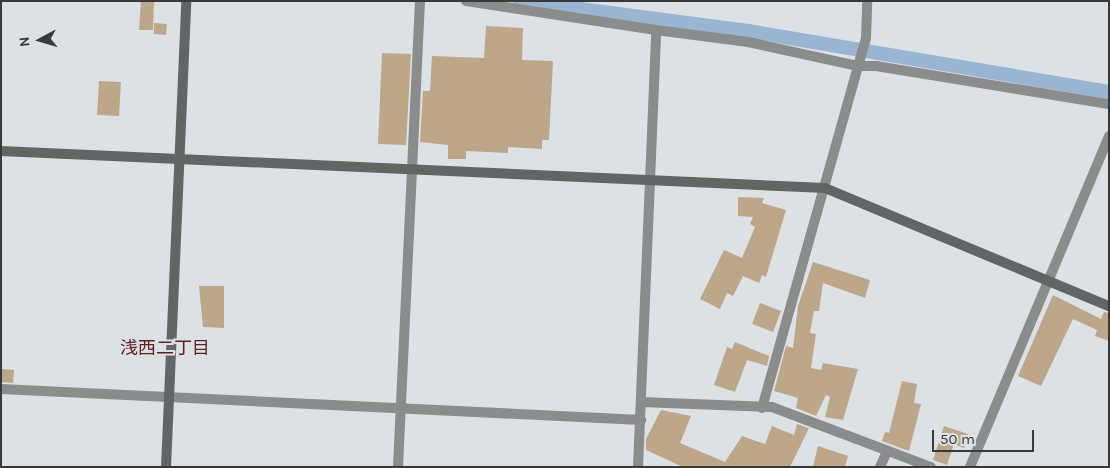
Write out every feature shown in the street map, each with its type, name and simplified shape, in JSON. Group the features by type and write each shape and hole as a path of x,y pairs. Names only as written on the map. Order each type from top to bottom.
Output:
{"street":[{"path":"166,467 186,1"},
{"path":"398,467 414,168 420,1"},
{"path":"466,1 748,42 858,66 876,66 1109,104"},
{"path":"762,408 866,38 867,1"},
{"path":"638,467 656,30"},
{"path":"970,467 1050,281 1109,136"},
{"path":"1,151 414,168 825,188 1109,306"},
{"path":"1,389 640,420"},
{"path":"641,402 762,408 829,426 930,467"},
{"path":"880,467 887,451"}],"building":[{"path":"141,1 154,1 153,30 139,30"},
{"path":"154,23 167,24 166,35 154,34"},
{"path":"486,26 523,28 522,60 553,61 549,140 542,140 542,149 508,147 508,153 466,151 466,159 448,159 448,145 420,142 423,91 430,91 432,56 484,58"},
{"path":"382,53 411,54 406,145 378,144"},
{"path":"99,81 121,82 119,116 97,115"},
{"path":"738,197 764,198 762,203 786,210 766,277 762,275 759,283 743,276 733,296 727,293 720,309 700,299 724,250 742,258 755,227 750,224 753,217 738,216"},
{"path":"813,262 870,280 865,298 823,283 819,311 814,311 812,321 810,333 816,334 811,368 821,370 823,363 858,369 843,420 825,417 830,397 826,395 816,416 796,408 798,398 774,391 786,346 793,348 798,306"},
{"path":"199,286 224,286 224,328 203,327"},
{"path":"1053,295 1101,319 1104,312 1109,313 1109,341 1095,336 1097,330 1073,319 1041,386 1018,376"},
{"path":"760,303 781,311 773,332 752,324"},
{"path":"735,342 769,356 767,366 747,360 735,392 714,385 727,347 732,349"},
{"path":"1,369 14,370 13,383 1,382"},
{"path":"902,381 917,384 914,403 921,404 909,451 882,441 885,432 889,433"},
{"path":"661,410 691,416 680,443 725,462 742,436 765,444 772,426 794,435 797,424 809,428 790,467 683,467 646,450 646,439"},
{"path":"944,426 968,434 964,448 954,444 947,465 933,460"},
{"path":"818,446 848,456 845,467 813,467"}],"waterway":[{"path":"520,1 754,32 1109,92"}],"district":[{"name":"浅西二丁目","path":"165,348"}]}
